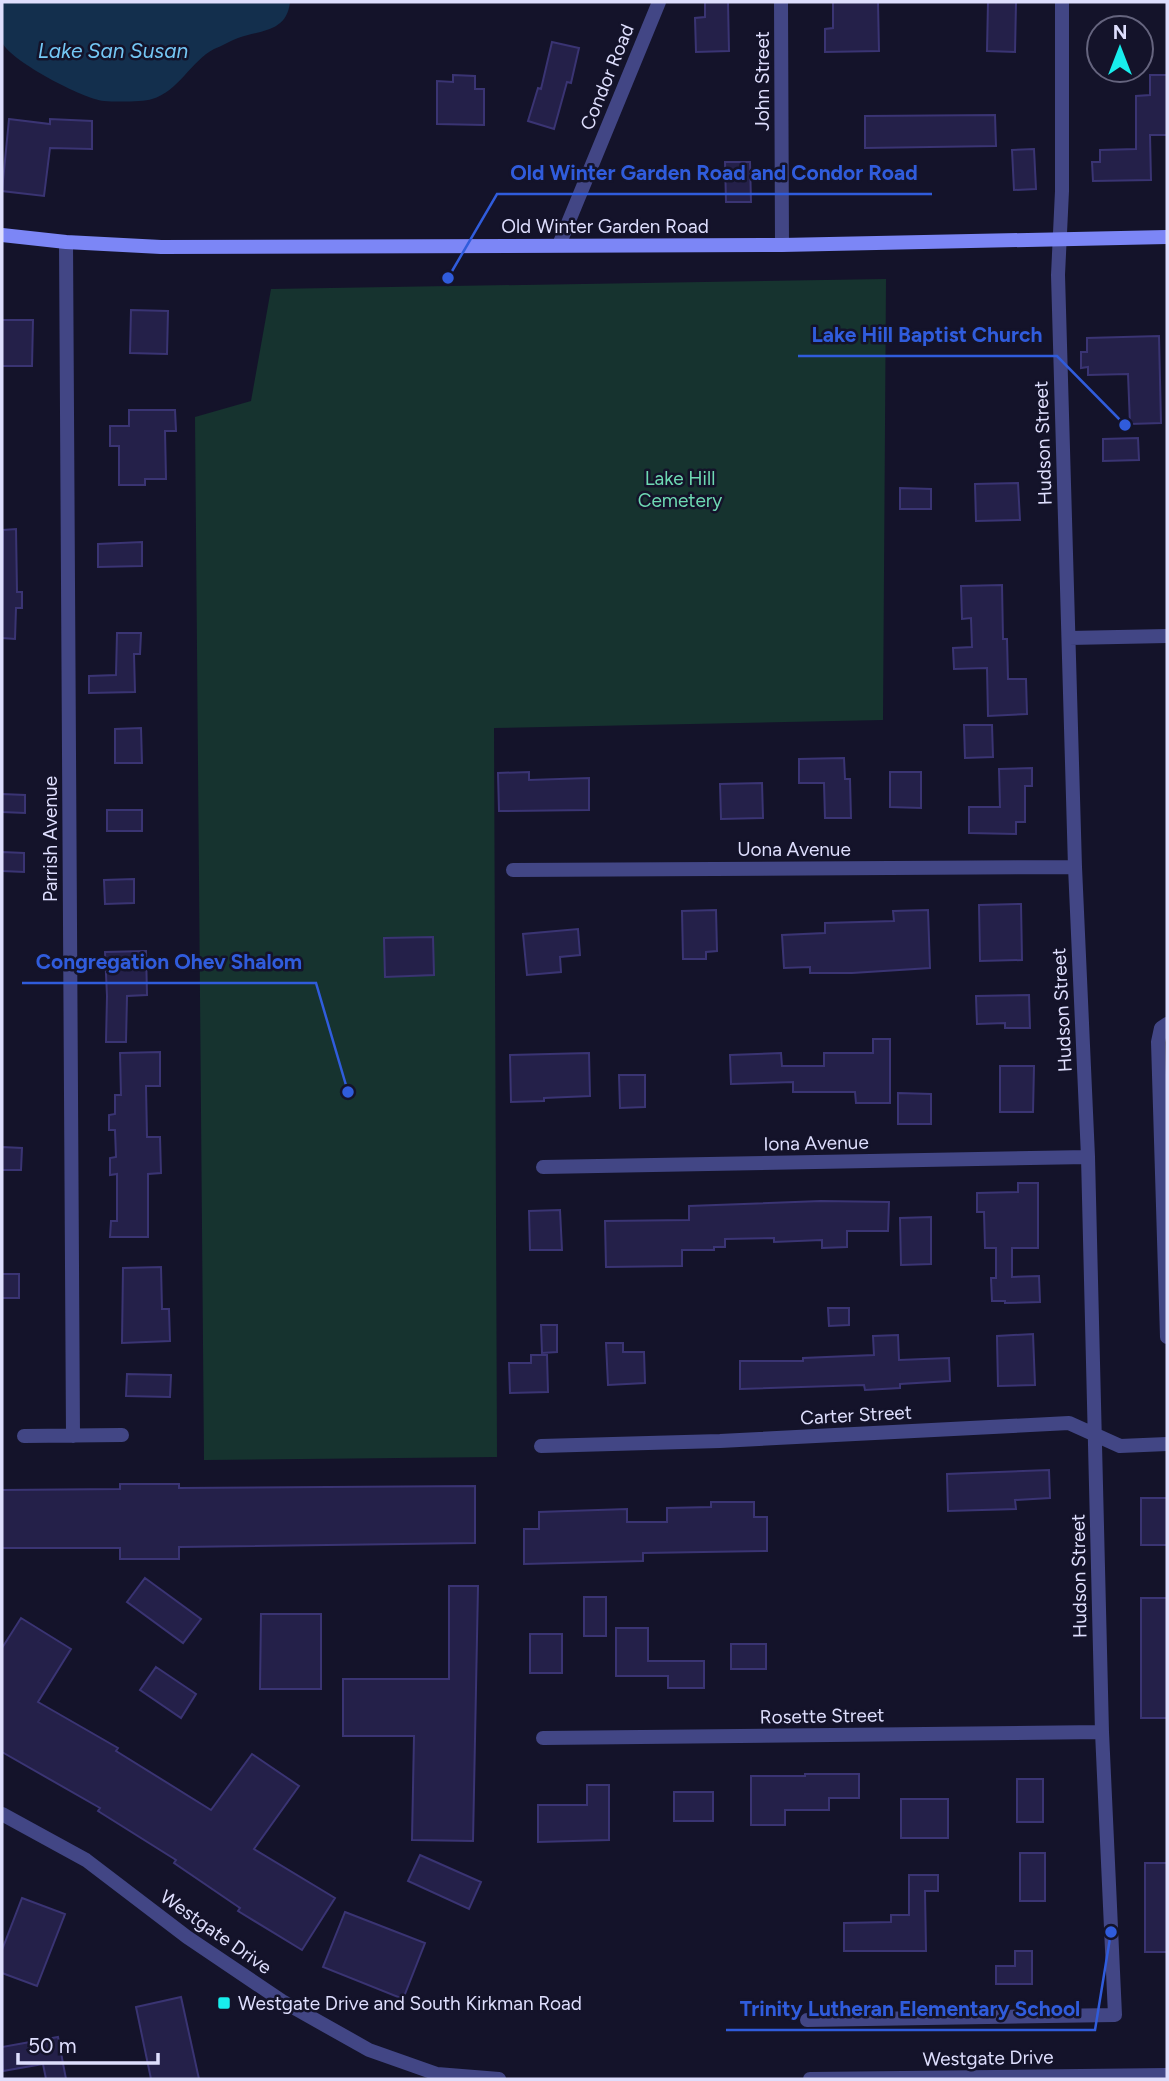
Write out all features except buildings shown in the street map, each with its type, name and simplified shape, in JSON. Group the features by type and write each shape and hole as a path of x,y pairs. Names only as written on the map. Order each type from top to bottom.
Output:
{"main road":[{"name":"Old Winter Garden Road","path":"2,235 66,242 161,247 782,245 1167,237"}],"street":[{"name":"Condor Road","path":"559,245 659,2"},
{"name":"John Street","path":"781,2 782,245"},
{"name":"Hudson Street","path":"807,2020 1115,2015 1102,1732 1088,1157 1075,867 1058,275 1062,2"},
{"name":"Parrish Avenue","path":"66,242 73,1436"},
{"path":"1069,638 1167,636"},
{"name":"Uona Avenue","path":"513,870 1075,867"},
{"path":"1167,1024 1161,1028 1157,1042 1167,1337"},
{"name":"Iona Avenue","path":"544,1167 1088,1157"},
{"name":"Carter Street","path":"541,1447 720,1441 1069,1423 1120,1446 1167,1444"},
{"path":"24,1436 122,1435"},
{"name":"Rosette Street","path":"543,1738 1102,1732"},
{"name":"Westgate Drive","path":"2,1814 86,1860 187,1937 282,2001 369,2050 437,2074 499,2079"},
{"name":"Westgate Drive","path":"810,2079 1167,2075"}],"green space":[{"name":"Lake Hill Cemetery","path":"886,279 883,720 494,728 497,1457 204,1460 195,417 251,401 271,289"}],"water":[{"name":"Lake San Susan","path":"2,2 290,2 288,12 278,24 214,49 161,95 148,100 122,102 104,101 81,94 49,78 9,52 2,40"}],"place":[{"name":"Old Winter Garden Road and Condor Road","path":"448,278"},
{"name":"Lake Hill Baptist Church","path":"1125,425"},
{"name":"Congregation Ohev Shalom","path":"348,1092"},
{"name":"Trinity Lutheran Elementary School","path":"1111,1932"},
{"name":"Westgate Drive and South Kirkman Road","path":"224,2003"}]}
